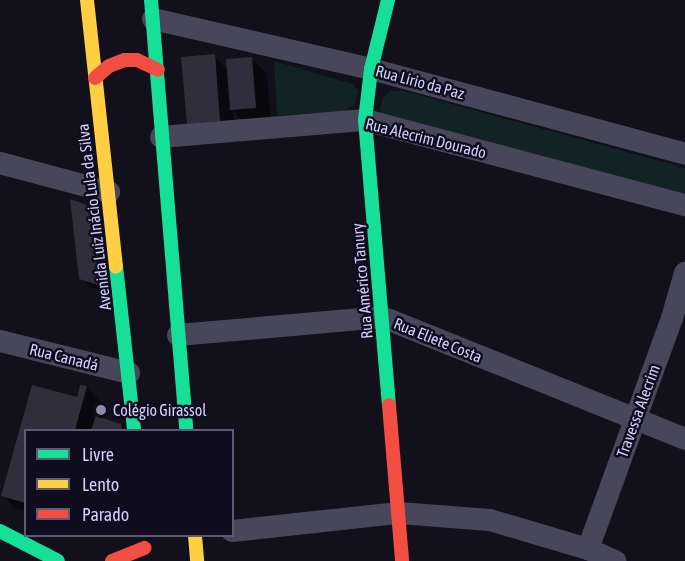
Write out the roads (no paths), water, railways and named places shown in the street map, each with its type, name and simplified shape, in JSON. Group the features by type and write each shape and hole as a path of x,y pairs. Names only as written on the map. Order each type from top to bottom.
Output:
{"street":[{"name":"Rua Américo Tanury","path":"388,0 371,69 365,120 402,561"},
{"name":"Avenida Luiz Inácio Lula da Silva","path":"83,1 109,192 134,429"},
{"name":"Rua Lírio da Paz","path":"152,10 685,154"},
{"path":"152,10 186,429"},
{"path":"95,78 109,66 125,60 137,60 158,70"},
{"name":"Rua Alecrim Dourado","path":"161,137 365,120 685,205"},
{"path":"0,163 109,192"},
{"name":"Travessa Alecrim","path":"588,549 635,419 679,321 685,273"},
{"name":"Rua Eliete Costa","path":"178,335 382,317 685,439"},
{"name":"Rua Canadá","path":"0,341 129,373"},
{"path":"234,531 399,513 490,520 588,549 615,561"},
{"path":"0,531 58,561"},
{"path":"195,537 197,561"},
{"path":"112,561 144,548"}],"place":[{"name":"Colégio Girassol","path":"101,410"}]}
